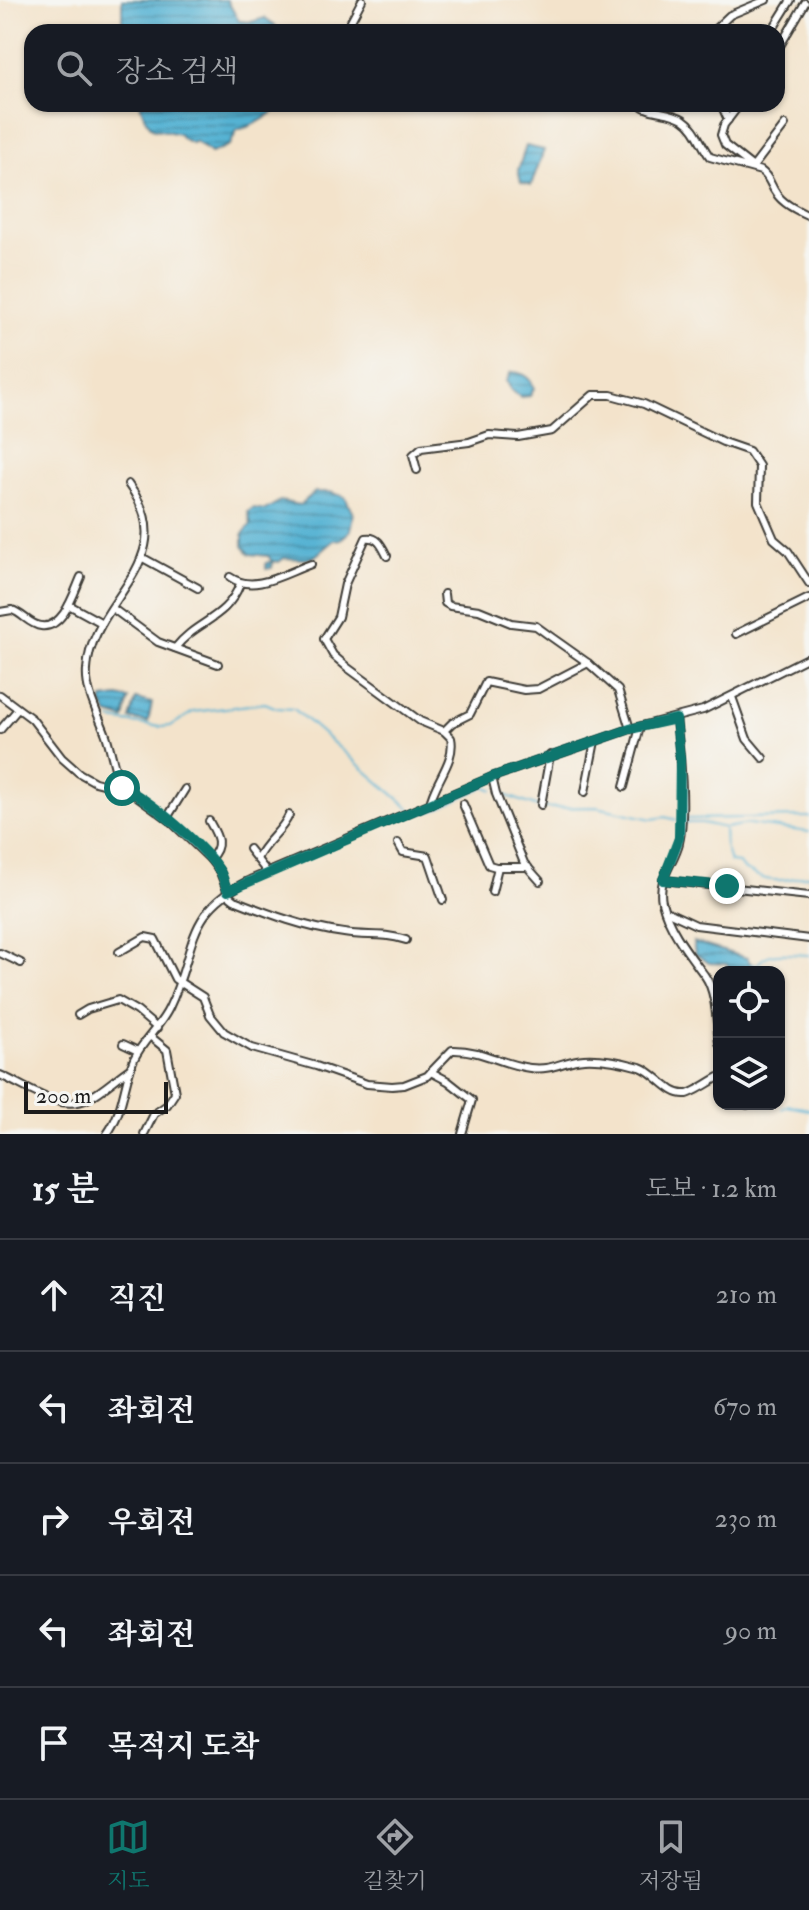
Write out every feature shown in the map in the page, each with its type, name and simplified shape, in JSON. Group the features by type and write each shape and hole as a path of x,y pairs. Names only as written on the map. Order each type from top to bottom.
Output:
{"street":[{"path":"349,24 362,0"},
{"path":"720,24 730,15 766,0"},
{"path":"776,24 793,0 806,1 785,37"},
{"path":"655,112 686,121 696,131 704,150 715,161 753,167"},
{"path":"724,112 728,120"},
{"path":"734,112 721,131 725,145 766,174 783,202 809,216"},
{"path":"753,167 785,125"},
{"path":"417,470 413,455 421,448 469,442 489,435 518,437 545,433 562,424 593,395 629,399 723,442 741,447 754,456 759,466 758,502 774,539 788,551 809,583"},
{"path":"122,788 87,680 89,657 102,623 143,558 146,542 144,516 140,500 128,484"},
{"path":"387,556 381,544 371,537 366,538 354,552 338,617 324,639 328,648 348,668 420,721 444,731 451,738 452,750 430,804"},
{"path":"143,558 198,588"},
{"path":"230,577 240,584 264,582 311,564"},
{"path":"0,612 18,611 41,626 54,622 69,605 81,577"},
{"path":"175,648 182,639 230,606 240,584"},
{"path":"444,594 445,603 450,606 479,610 505,621 536,626 588,663 618,690 630,729"},
{"path":"736,634 809,598"},
{"path":"69,605 102,623"},
{"path":"112,608 151,638 218,664"},
{"path":"107,1134 120,1110 138,1051 168,1012 203,916 228,891 492,777 630,729 676,719 716,705 809,657"},
{"path":"444,731 470,714 486,682 524,690 538,689 588,663"},
{"path":"775,676 775,687"},
{"path":"0,695 32,719 62,758 79,773 95,782 130,791 167,818 210,859 234,900 316,928 346,934 387,934 406,940"},
{"path":"712,696 716,705"},
{"path":"732,697 745,735 763,758"},
{"path":"0,730 18,709"},
{"path":"676,719 680,759 679,838 663,880 662,901 688,956 710,986 718,1038"},
{"path":"624,787 640,727"},
{"path":"585,792 595,741"},
{"path":"541,805 550,755"},
{"path":"492,777 524,863 540,881"},
{"path":"167,818 185,789"},
{"path":"463,804 488,864 528,867"},
{"path":"257,859 264,845 283,826 289,815"},
{"path":"209,821 219,841 218,849 210,859"},
{"path":"398,843 403,852 428,856 443,900"},
{"path":"249,849 267,872"},
{"path":"492,892 498,867"},
{"path":"663,880 809,896"},
{"path":"667,912 696,925 809,939"},
{"path":"119,952 150,937 155,939 175,979 203,997 214,1021 224,1032 264,1053 383,1086 417,1081 431,1072 452,1050 466,1050 533,1068 558,1067 585,1059 622,1062 650,1070 673,1091 682,1094 694,1092 713,1081"},
{"path":"0,953 21,963"},
{"path":"78,1015 118,1000 157,1028"},
{"path":"144,1134 154,1114 167,1105 175,1093 167,1050 151,1037"},
{"path":"123,1044 138,1051"},
{"path":"0,1075 48,1098 67,1103 88,1099 131,1068"},
{"path":"431,1072 472,1100 462,1134"}],"water":[{"path":"122,0 227,0 239,21 265,18 274,24 122,24"},
{"path":"143,112 274,112 237,130 230,145 211,153 195,141 192,143 181,138 179,134 152,128"},
{"path":"526,146 544,150 531,185 521,182 518,170"},
{"path":"511,372 522,374 531,381 534,388 530,396 520,397 511,390 506,381"},
{"path":"315,492 330,492 345,497 353,514 350,531 314,557 284,558 279,562 273,561 272,568 266,569 266,563 272,561 268,556 250,554 243,546 243,534 251,524 248,512 253,508 265,510 280,501 300,505"},
{"path":"103,699 129,699 124,719 108,714 102,704"},
{"path":"136,699 152,703 148,722 130,719"},
{"path":"693,942 747,958 751,966 709,963 695,954"}],"waterway":[{"path":"111,720 161,727 171,726 193,712 265,703 277,708 294,709 409,808"},
{"path":"414,815 435,810 485,786 493,790"},
{"path":"499,793 541,808 597,807 652,819 665,817 677,820"},
{"path":"684,819 809,817"},
{"path":"683,823 725,828 748,824 809,832"},
{"path":"724,829 730,862 739,863 745,870 767,879 809,875"},
{"path":"751,964 757,965 774,954 809,955"},
{"path":"787,1106 809,1110"},
{"path":"785,1107 809,1109"}],"route":[{"path":"122,788 167,818 210,859 228,891 492,777 630,729 676,719 680,759 679,838 663,880 727,886"}]}
